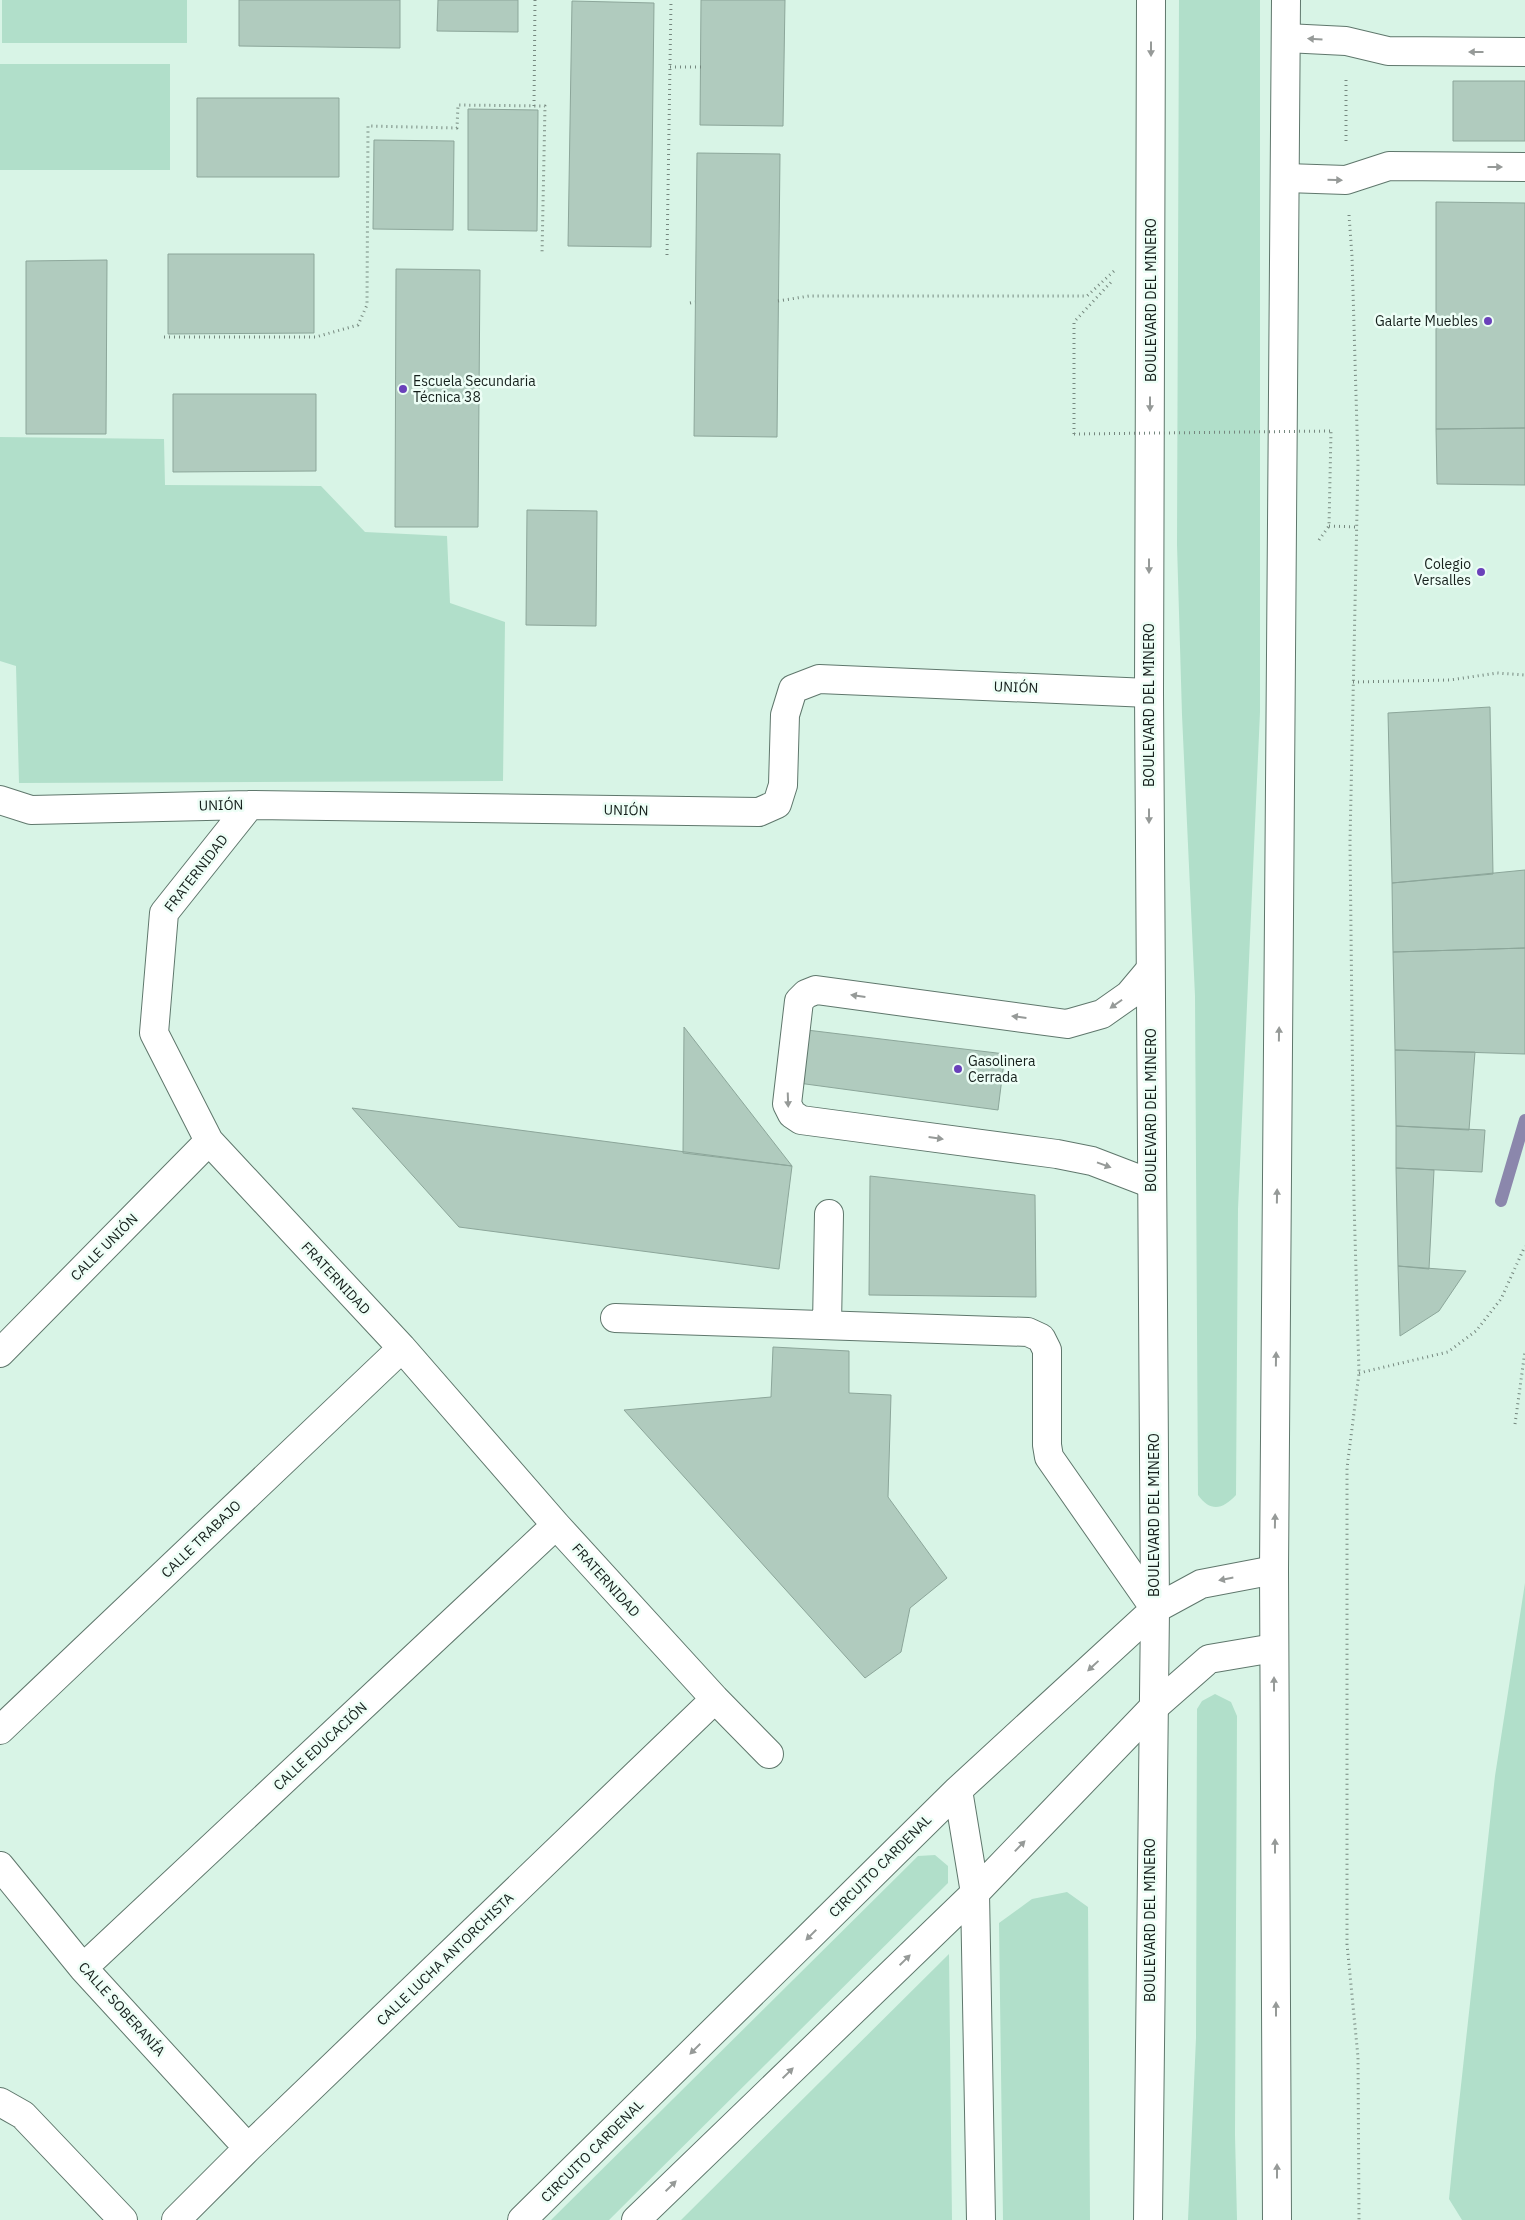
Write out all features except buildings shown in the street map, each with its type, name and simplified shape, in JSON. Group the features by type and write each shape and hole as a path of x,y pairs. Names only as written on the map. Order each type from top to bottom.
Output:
{"street":[{"name":"BOULEVARD DEL MINERO","path":"1148,2220 1154,1609 1149,693 1151,0"},
{"path":"1277,2220 1274,1570 1286,0"},
{"path":"1286,38 1346,41 1388,51 1525,52"},
{"path":"1286,178 1346,180 1389,166 1525,167"},
{"name":"UNIÓN","path":"0,800 31,810 250,805 759,812 777,804 784,785 785,715 793,690 819,679 1149,693"},
{"name":"FRATERNIDAD","path":"250,805 164,913 154,1033 209,1141 402,1348 556,1525 715,1699 770,1754"},
{"path":"1150,970 1129,995 1102,1014 1067,1024 816,990 806,994 799,1001 786,1104 792,1114 801,1120 1056,1154 1092,1161 1152,1184"},
{"name":"CALLE UNIÓN","path":"0,1353 209,1141"},
{"path":"827,1325 829,1214"},
{"path":"615,1318 1028,1332 1040,1338 1047,1350 1047,1445 1049,1457 1154,1609"},
{"name":"CALLE TRABAJO","path":"0,1730 402,1348"},
{"name":"CALLE EDUCACIÓN","path":"83,1968 556,1525"},
{"name":"CIRCUITO CARDENAL","path":"522,2220 958,1790 1154,1609 1201,1584 1274,1570"},
{"path":"636,2220 975,1894 1152,1709 1208,1659 1274,1648"},
{"name":"CALLE LUCHA ANTORCHISTA","path":"176,2220 248,2148 715,1699"},
{"path":"958,1790 975,1894 981,2220"},
{"name":"CALLE SOBERANÍA","path":"0,1866 83,1968 248,2148"},
{"path":"0,2102 23,2115 123,2220"}],"path":[{"path":"534,106 535,0"},
{"path":"667,255 671,0"},
{"path":"1346,41 1346,180 1352,256 1358,464 1350,852 1354,1202 1359,1372 1347,1468 1346,1944 1358,2057 1359,2220"},
{"path":"670,67 701,67"},
{"path":"164,338 316,337 358,325 367,305 368,126 457,128 458,105 545,106 542,254"},
{"path":"778,301 809,296 1087,296 1151,237"},
{"path":"690,303 695,302"},
{"path":"1074,322 1074,434 1331,431 1329,526 1357,527"},
{"path":"1353,682 1450,680 1497,674 1525,675"},
{"path":"1359,1372 1448,1352 1476,1330 1502,1299 1525,1246"},
{"path":"1515,1424 1525,1351"}],"green space":[{"path":"2,0 187,0 187,43 2,43"},
{"path":"1179,0 1260,0 1260,712 1238,1209 1236,1495 1222,1506 1217,1507 1208,1505 1198,1495 1195,996 1182,715 1177,545"},
{"path":"0,64 170,64 170,170 0,170"},
{"path":"0,437 164,439 165,485 321,486 365,532 447,536 450,603 505,622 503,781 19,783 16,666 0,661"},
{"path":"1525,1583 1525,2220 1462,2220 1449,2199 1495,1776"},
{"path":"1215,1694 1231,1702 1237,1716 1235,2135 1237,2220 1188,2220 1196,2038 1197,1709 1202,1701"},
{"path":"935,1855 948,1866 948,1883 609,2220 551,2220 918,1856"},
{"path":"1067,1892 1088,1907 1090,2220 1003,2220 999,1923 1032,1899"},
{"path":"949,1954 952,2220 681,2220"}],"waterway":[{"path":"1501,1201 1525,1120"}],"place":[{"name":"Galarte Muebles","path":"1488,321"},
{"name":"Escuela Secundaria Técnica 38","path":"403,389"},
{"name":"Colegio Versalles","path":"1481,572"},
{"name":"Gasolinera Cerrada","path":"958,1069"}]}
